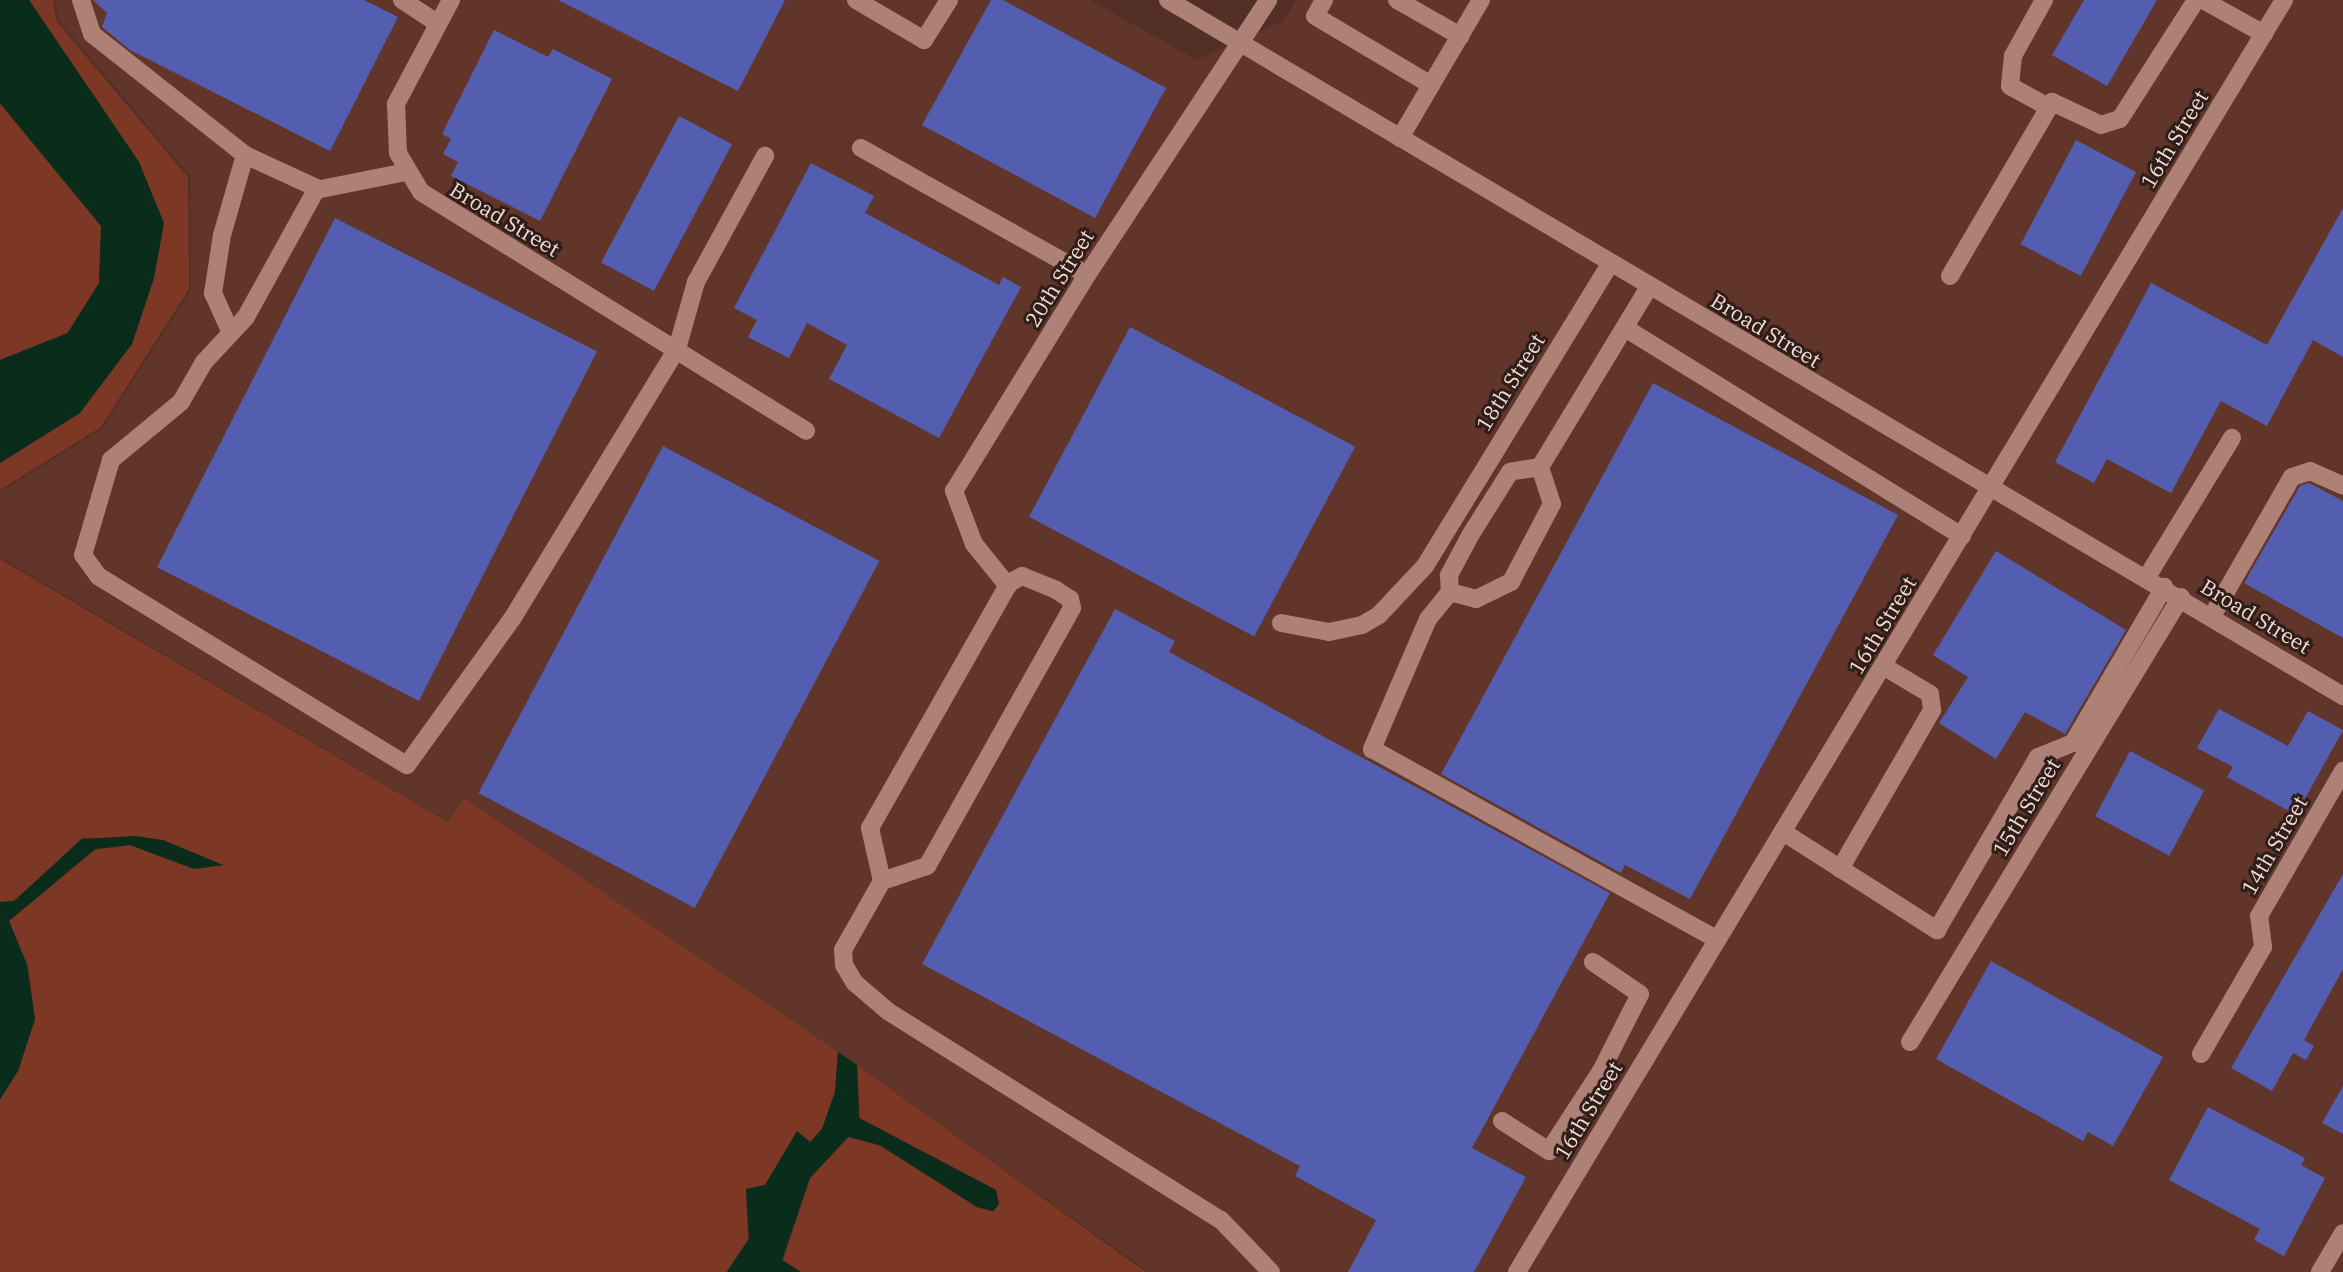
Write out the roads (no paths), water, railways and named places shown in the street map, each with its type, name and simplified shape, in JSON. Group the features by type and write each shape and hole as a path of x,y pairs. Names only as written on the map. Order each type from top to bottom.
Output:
{"street":[{"path":"80,0 92,34 245,155 319,189 406,172"},
{"path":"402,0 437,23"},
{"name":"Broad Street","path":"451,0 396,104 394,129 406,172 438,207 677,349 806,431"},
{"path":"856,0 924,40 949,0"},
{"name":"Broad Street","path":"1168,0 1609,264 2181,597 2343,696"},
{"name":"20th Street","path":"1008,586 974,544 954,491 1087,275 1242,44 1268,0"},
{"path":"1324,0 1315,16 1432,85"},
{"path":"1397,0 1460,36"},
{"path":"1400,138 1481,0"},
{"path":"2044,0 2013,56 2010,86 2048,107"},
{"path":"1950,276 2048,107 2059,102 2101,125 2120,119 2196,0"},
{"path":"2203,0 2264,34"},
{"name":"16th Street","path":"1517,1272 2284,0"},
{"path":"861,148 1087,275"},
{"path":"230,333 213,293 222,235 245,155"},
{"path":"319,189 247,317 204,362 181,402 111,460 83,555 98,576 407,765 512,619 677,349 695,282 765,156"},
{"name":"18th Street","path":"1281,623 1338,631 1380,615 1425,566 1609,264"},
{"path":"1649,287 1540,467 1510,472 1449,575 1450,592 1428,619 1372,749 1716,939"},
{"path":"1625,328 1962,536"},
{"path":"2147,577 2232,438"},
{"path":"1450,592 1476,599 1511,582 1552,503 1540,467"},
{"path":"2212,616 2291,477 2310,471 2343,486"},
{"path":"883,881 870,828 1008,586 1022,576 1070,599 1072,608 927,866 883,881 843,950 855,983 988,1076 1221,1220 1271,1272"},
{"path":"1783,832 1937,930 2039,757 2073,743 2164,587"},
{"name":"15th Street","path":"1910,1042 2181,597"},
{"path":"1840,869 1913,743 1933,701 1930,694 1883,666"},
{"name":"14th Street","path":"2201,1054 2263,947 2259,916 2343,771"},
{"path":"1502,1121 1549,1151 1601,1071 1640,994 1593,962"},
{"path":"1601,1071 1627,1090"},
{"path":"2320,1272 2343,1233"}]}
